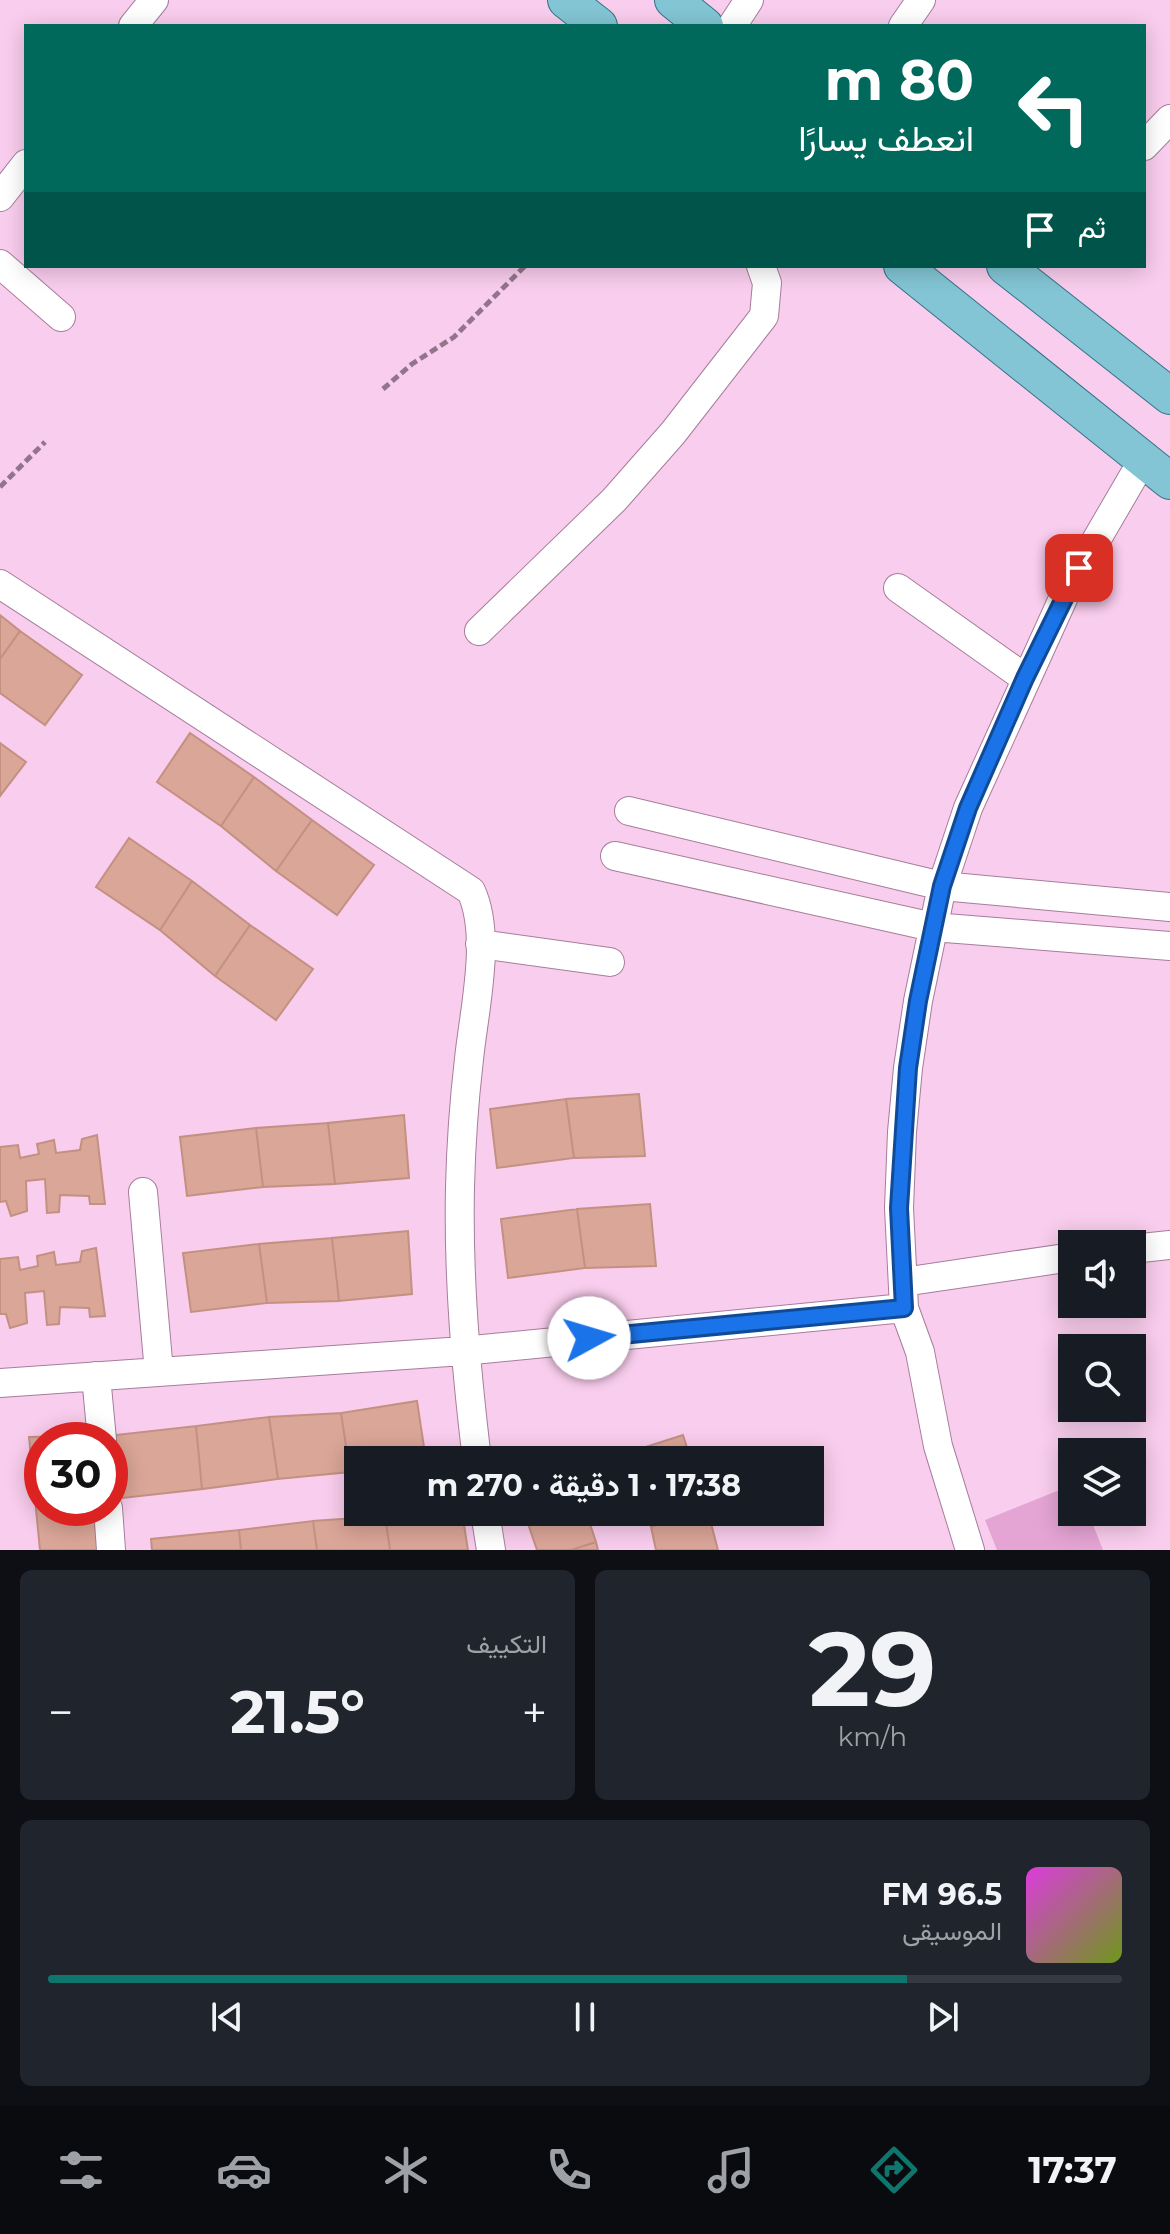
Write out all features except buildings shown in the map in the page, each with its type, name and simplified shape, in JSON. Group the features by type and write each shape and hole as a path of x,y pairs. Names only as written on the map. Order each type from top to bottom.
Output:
{"main road":[{"path":"566,0 596,24"},
{"path":"673,0 703,24"},
{"path":"904,268 1157,470"},
{"path":"1025,272 1170,396"}],"street":[{"path":"135,24 154,0"},
{"path":"733,24 749,0"},
{"path":"904,24 921,0"},
{"path":"1146,144 1170,119"},
{"path":"0,197 24,167"},
{"path":"0,264 61,317"},
{"path":"479,631 614,500 673,433 764,316 767,283 762,268"},
{"path":"970,1550 938,1446 920,1352 903,1295 899,1208 902,1132 910,1055 942,886 968,808 1066,592 1106,520 1157,470"},
{"path":"0,584 471,891 477,903 480,944 461,1148 460,1253 463,1351 475,1446"},
{"path":"898,588 1025,678"},
{"path":"629,811 942,886 1170,907"},
{"path":"615,856 933,927 1170,946"},
{"path":"480,944 610,962"},
{"path":"143,1192 159,1372"},
{"path":"1146,1248 1170,1245"},
{"path":"0,1383 463,1351 903,1295 1058,1260"},
{"path":"96,1376 100,1422"},
{"path":"109,1526 111,1550"},
{"path":"487,1526 491,1550"}],"path":[{"path":"383,389 412,364 454,337 523,268"},
{"path":"0,487 45,442"}],"shaded area":[{"path":"1058,1491 1058,1526 1094,1526 1103,1550 997,1550 985,1520"}],"route":[{"path":"589,1338 904,1308 899,1208 902,1132 918,1001 942,886 968,808 1025,678 1079,568"}]}
